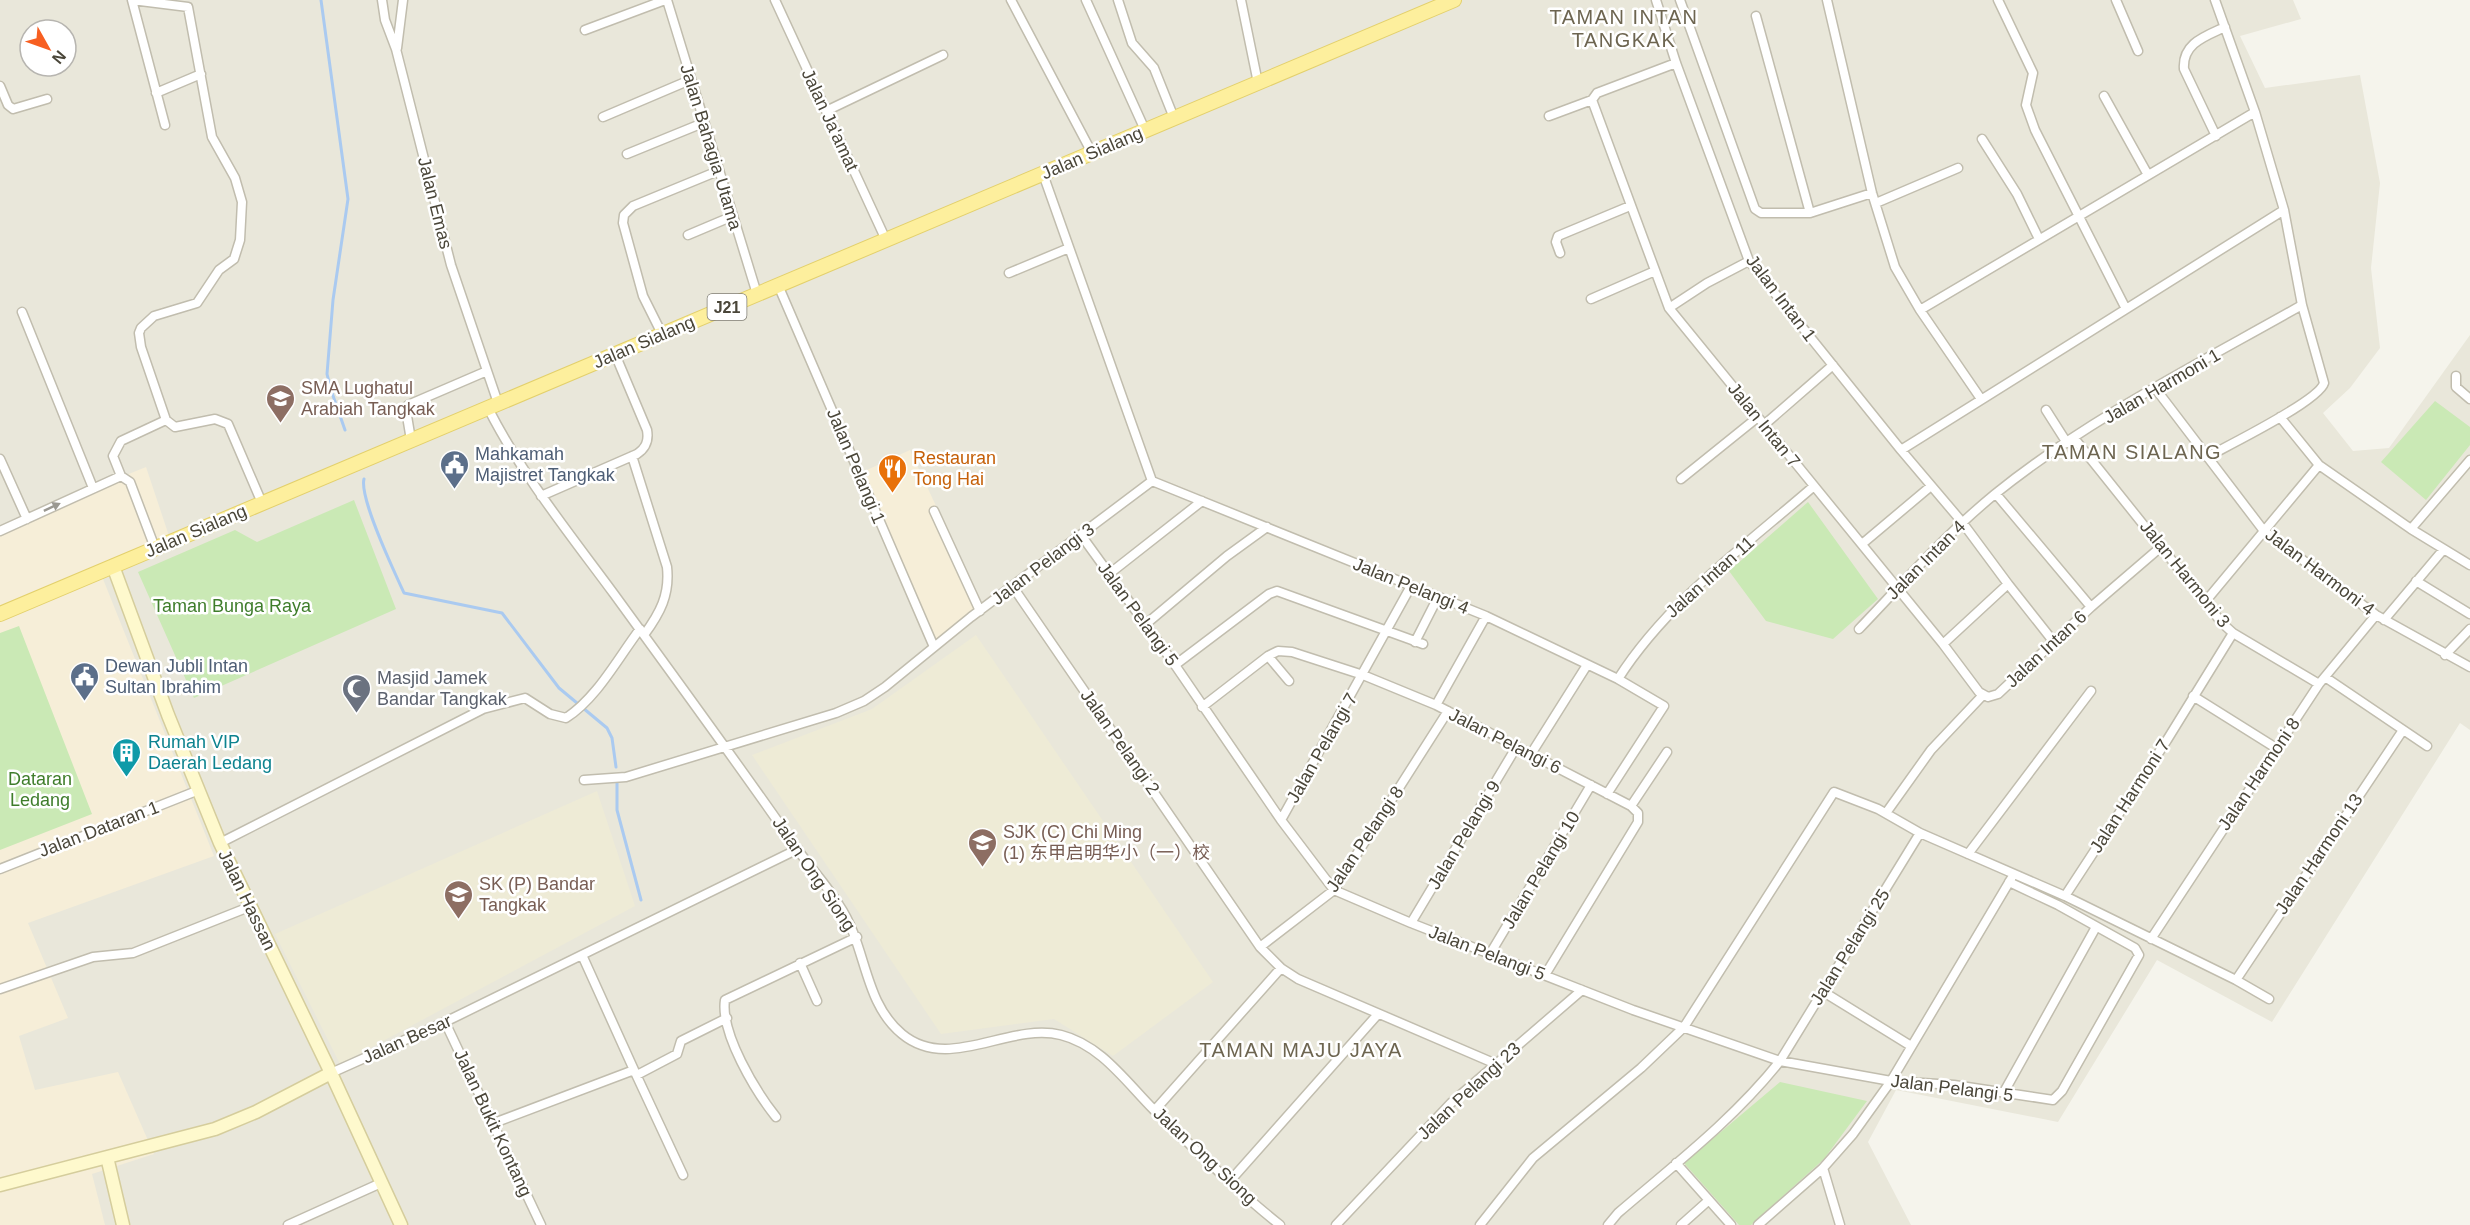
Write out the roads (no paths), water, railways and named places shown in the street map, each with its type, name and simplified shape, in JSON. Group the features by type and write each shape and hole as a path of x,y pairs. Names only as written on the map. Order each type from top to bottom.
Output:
{"main road":[{"name":"Jalan Sialang","path":"0,614 1454,0"}],"street":[{"path":"165,125 132,0 188,7 212,137 235,178 242,202 240,240 234,259 215,275 197,303 154,316 141,328 139,333 141,347 166,420 175,427 215,419 228,424 261,503"},
{"name":"Jalan Emas","path":"382,0 385,20 396,49 451,265 487,371 493,406"},
{"path":"396,49 404,0"},
{"path":"585,30 666,0"},
{"name":"Jalan Bahagia Utama","path":"666,0 757,294"},
{"name":"Jalan Ja'amat","path":"775,0 886,240"},
{"path":"1011,0 1092,153"},
{"path":"1087,0 1145,130"},
{"path":"1118,0 1132,43 1154,68 1174,118"},
{"path":"1241,0 1258,83"},
{"name":"Jalan Intan 1","path":"1656,0 1676,63 1749,261 1962,522 2053,641"},
{"path":"1680,0 1755,209 1761,213 1809,213 1872,193"},
{"path":"1827,0 1872,193 1895,267 1920,310 1981,399"},
{"path":"1998,0 2033,74 2026,103 2035,130 2126,309"},
{"path":"2116,0 2138,51"},
{"path":"2207,457 2280,417 2319,391 2324,380 2302,305 2284,210 2255,112 2215,0"},
{"path":"1756,16 1809,213"},
{"path":"2216,136 2184,69 2184,62 2192,44 2225,27"},
{"path":"826,111 943,55"},
{"path":"1549,116 1593,102 1597,93 1676,63"},
{"path":"156,93 201,74"},
{"path":"603,117 690,80"},
{"path":"0,86 12,109 47,99"},
{"path":"2104,96 2148,175"},
{"name":"Jalan Intan 7","path":"1593,102 1669,308 1983,695"},
{"path":"1920,310 2255,112"},
{"path":"627,154 703,123"},
{"path":"1982,139 2017,194 2039,239"},
{"path":"1876,203 1958,168"},
{"path":"662,334 643,296 622,224 623,218 630,207 718,171"},
{"path":"1042,174 1152,481"},
{"path":"1560,253 1556,242 1560,234 1630,206"},
{"path":"1901,450 2284,210"},
{"path":"688,235 733,216"},
{"path":"1010,273 1069,248"},
{"path":"1669,308 1707,283 1749,261"},
{"path":"1591,299 1655,271"},
{"name":"Jalan Pelangi 1","path":"778,285 934,647"},
{"name":"Jalan Harmoni 1","path":"1996,494 2071,441 2155,388 2302,305"},
{"path":"22,312 93,488"},
{"path":"541,496 632,456 645,446 648,435 615,354"},
{"path":"1681,479 1833,365"},
{"path":"411,440 406,410 408,405 487,371"},
{"path":"2456,376 2456,387 2470,399"},
{"name":"Jalan Harmoni 4","path":"2155,388 2264,531 2380,618 2470,667"},
{"name":"Jalan Ong Siong","path":"493,406 525,473 727,747 840,906 857,937 880,1011 894,1027 914,1042 924,1046 958,1049 1031,1033 1048,1032 1081,1042 1098,1053 1230,1181 1280,1225"},
{"name":"Jalan Harmoni 3","path":"2046,410 2162,546 2222,623 2233,633 2322,680 2427,746"},
{"path":"2280,417 2319,465 2411,529 2470,566"},
{"path":"155,548 130,482 121,476 113,456 119,444 166,420"},
{"path":"220,843 483,709 525,698 558,717 566,718 575,712 659,614 666,597 669,583 667,567 632,456"},
{"path":"0,459 27,519"},
{"path":"2411,529 2470,460"},
{"path":"2205,602 2319,465"},
{"path":"0,531 121,476"},
{"name":"Jalan Pelangi 4","path":"1152,481 1486,616 1618,679 1664,706 1607,794"},
{"name":"Jalan Pelangi 3","path":"584,780 626,777 836,713 864,701 912,667 980,611 1152,481"},
{"name":"Jalan Intan 11","path":"1618,679 1645,640 1670,613 1814,486"},
{"path":"1862,544 1931,486"},
{"path":"1996,494 2091,607"},
{"name":"Jalan Intan 4","path":"1859,628 1962,522 1996,494"},
{"path":"1109,574 1202,501"},
{"path":"934,511 980,611"},
{"path":"1146,624 1227,556 1266,527"},
{"name":"Jalan Pelangi 5","path":"1081,535 1175,665 1281,820 1334,890 1411,923 1582,990 1780,1061 1891,1081 1954,1085 2050,1101 2062,1091 2139,955 2135,948 2096,927"},
{"name":"Jalan Intan 6","path":"1983,695 1993,696 2001,691 2053,641 2162,546"},
{"name":"Jalan Harmoni 8","path":"2151,939 2322,680 2443,550"},
{"name":"Jalan Hassan","path":"113,566 220,843 331,1073 401,1225"},
{"path":"2416,581 2470,614"},
{"path":"1943,644 2008,584"},
{"name":"Jalan Pelangi 7","path":"1281,820 1411,586"},
{"name":"Jalan Pelangi 2","path":"1013,587 1260,947 1281,968 1298,979 1496,1064"},
{"path":"1175,665 1269,594 1277,591 1419,643 1438,597"},
{"path":"1436,705 1486,616"},
{"path":"2445,655 2470,629"},
{"name":"Jalan Harmoni 7","path":"2065,896 2167,740 2233,633"},
{"name":"Jalan Pelangi 6","path":"1268,656 1278,651 1292,652 1363,675 1436,705 1631,806"},
{"path":"1202,706 1268,656 1288,681"},
{"path":"1530,754 1587,665"},
{"path":"1968,854 2091,691"},
{"path":"1886,813 1931,750 1983,695"},
{"path":"2193,696 2276,748"},
{"name":"Jalan Pelangi 8","path":"1260,947 1334,890 1448,711"},
{"name":"Jalan Harmoni 13","path":"2235,980 2403,730"},
{"name":"Jalan Pelangi 9","path":"1411,923 1517,746"},
{"path":"1545,975 1638,822 1638,813 1631,806 1666,752"},
{"name":"Jalan Pelangi 10","path":"1490,954 1592,785"},
{"name":"Jalan Dataran 1","path":"0,868 199,790"},
{"path":"1480,1225 1533,1158 1641,1068 1684,1027 1834,792 1886,813 1920,833 2065,896 2269,999"},
{"name":"Jalan Pelangi 25","path":"1608,1225 1618,1213 1744,1104 1780,1061 1920,833"},
{"name":"Jalan Besar","path":"0,1185 215,1129 256,1112 331,1073 445,1022 798,849"},
{"path":"1758,1225 1823,1168 1853,1134 1891,1081 2015,873"},
{"path":"2004,1092 2096,927 2009,882"},
{"path":"0,989 93,957 133,953 249,907"},
{"path":"776,1117 760,1096 732,1044 724,1005 726,998 857,937"},
{"path":"582,956 683,1175"},
{"path":"800,963 817,1001"},
{"path":"1155,1110 1281,968"},
{"name":"Jalan Pelangi 23","path":"1336,1225 1451,1103 1582,990"},
{"path":"1822,991 1911,1046"},
{"path":"1230,1181 1378,1014"},
{"path":"494,1123 635,1072 677,1054 681,1041 727,1018"},
{"name":"Jalan Bukit Kontang","path":"445,1022 541,1225"},
{"path":"107,1157 123,1225"},
{"path":"1676,1163 1731,1225"},
{"path":"1823,1168 1840,1225"},
{"path":"288,1225 381,1182"},
{"path":"1681,1225 1709,1200"}],"waterway":[{"path":"321,0 348,199 333,300 327,374 345,430"},
{"path":"364,479 364,488 372,518 404,593 502,613 559,688 607,728 612,738 616,767"},
{"path":"617,781 617,810 641,900"}],"place":[{"name":"SMA Lughatul Arabiah Tangkak","path":"280,424"},
{"name":"Mahkamah Majistret Tangkak","path":"454,490"},
{"name":"Restauran Tong Hai","path":"892,494"},
{"name":"Dewan Jubli Intan Sultan Ibrahim","path":"84,702"},
{"name":"Masjid Jamek Bandar Tangkak","path":"356,714"},
{"name":"Rumah VIP Daerah Ledang","path":"127,778"},
{"name":"SJK (C) Chi Ming (1) 东甲启明华小（一）校","path":"982,868"},
{"name":"SK (P) Bandar Tangkak","path":"458,920"}],"district":[{"name":"TAMAN INTAN TANGKAK","path":"1624,28"},
{"name":"TAMAN SIALANG","path":"2132,452"},
{"name":"TAMAN MAJU JAYA","path":"1301,1050"}],"park label":[{"name":"Taman Bunga Raya","path":"232,606"},
{"name":"Dataran Ledang","path":"40,789"}]}
